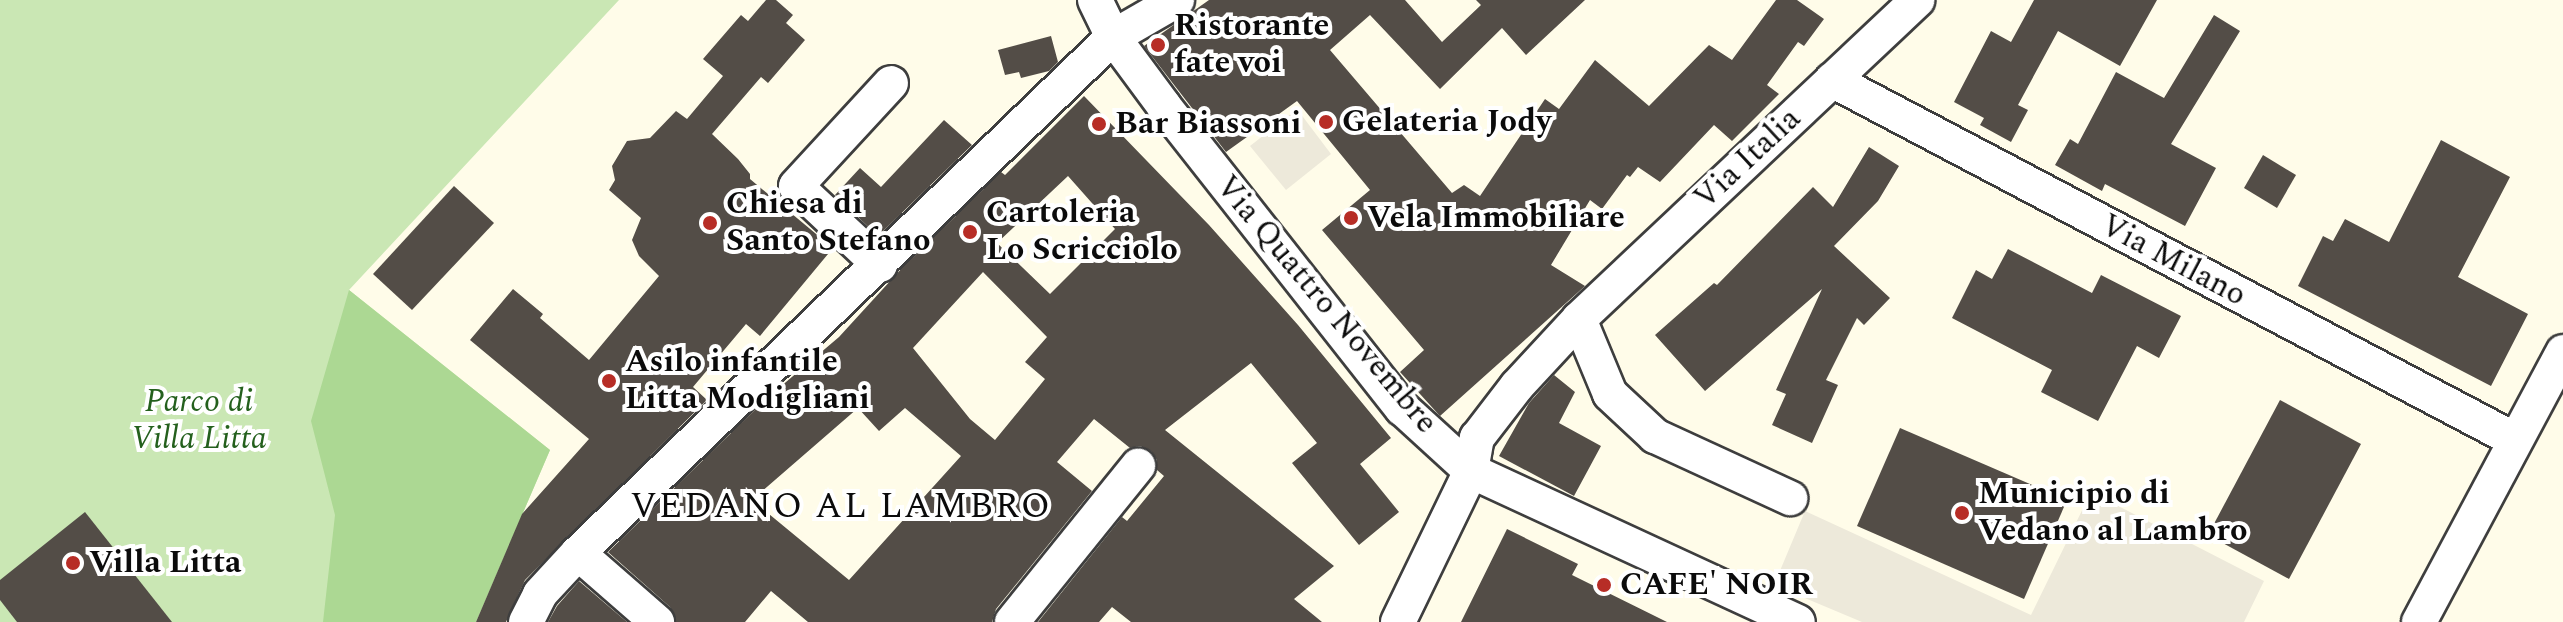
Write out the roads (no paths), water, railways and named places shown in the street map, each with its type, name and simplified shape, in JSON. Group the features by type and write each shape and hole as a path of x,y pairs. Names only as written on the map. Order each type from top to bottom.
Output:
{"street":[{"name":"Via Quattro Novembre","path":"1095,0 1113,37 1402,408 1471,471 1798,622"},
{"path":"526,622 540,594 578,553 1113,37 1177,0"},
{"name":"Via Italia","path":"1398,622 1471,471 1477,438 1579,319 1918,0"},
{"name":"Via Milano","path":"1832,80 2515,440"},
{"path":"880,265 796,186 891,83"},
{"path":"1579,319 1610,394 1655,436 1790,498"},
{"path":"2419,622 2563,352"},
{"path":"1012,622 1138,466"},
{"path":"578,553 657,622"}],"place":[{"name":"Ristorante fate voi","path":"1158,45"},
{"name":"Gelateria Jody","path":"1326,122"},
{"name":"Bar Biassoni","path":"1099,124"},
{"name":"Vela Immobiliare","path":"1351,218"},
{"name":"Chiesa di Santo Stefano","path":"710,223"},
{"name":"Cartoleria Lo Scricciolo","path":"970,232"},
{"name":"Asilo infantile Litta Modigliani","path":"609,381"},
{"name":"Municipio di Vedano al Lambro","path":"1962,513"},
{"name":"Villa Litta","path":"73,563"},
{"name":"CAFE' NOIR","path":"1604,585"}],"district":[{"name":"VEDANO AL LAMBRO","path":"841,507"}],"park label":[{"name":"Parco di Villa Litta","path":"199,422"}]}
